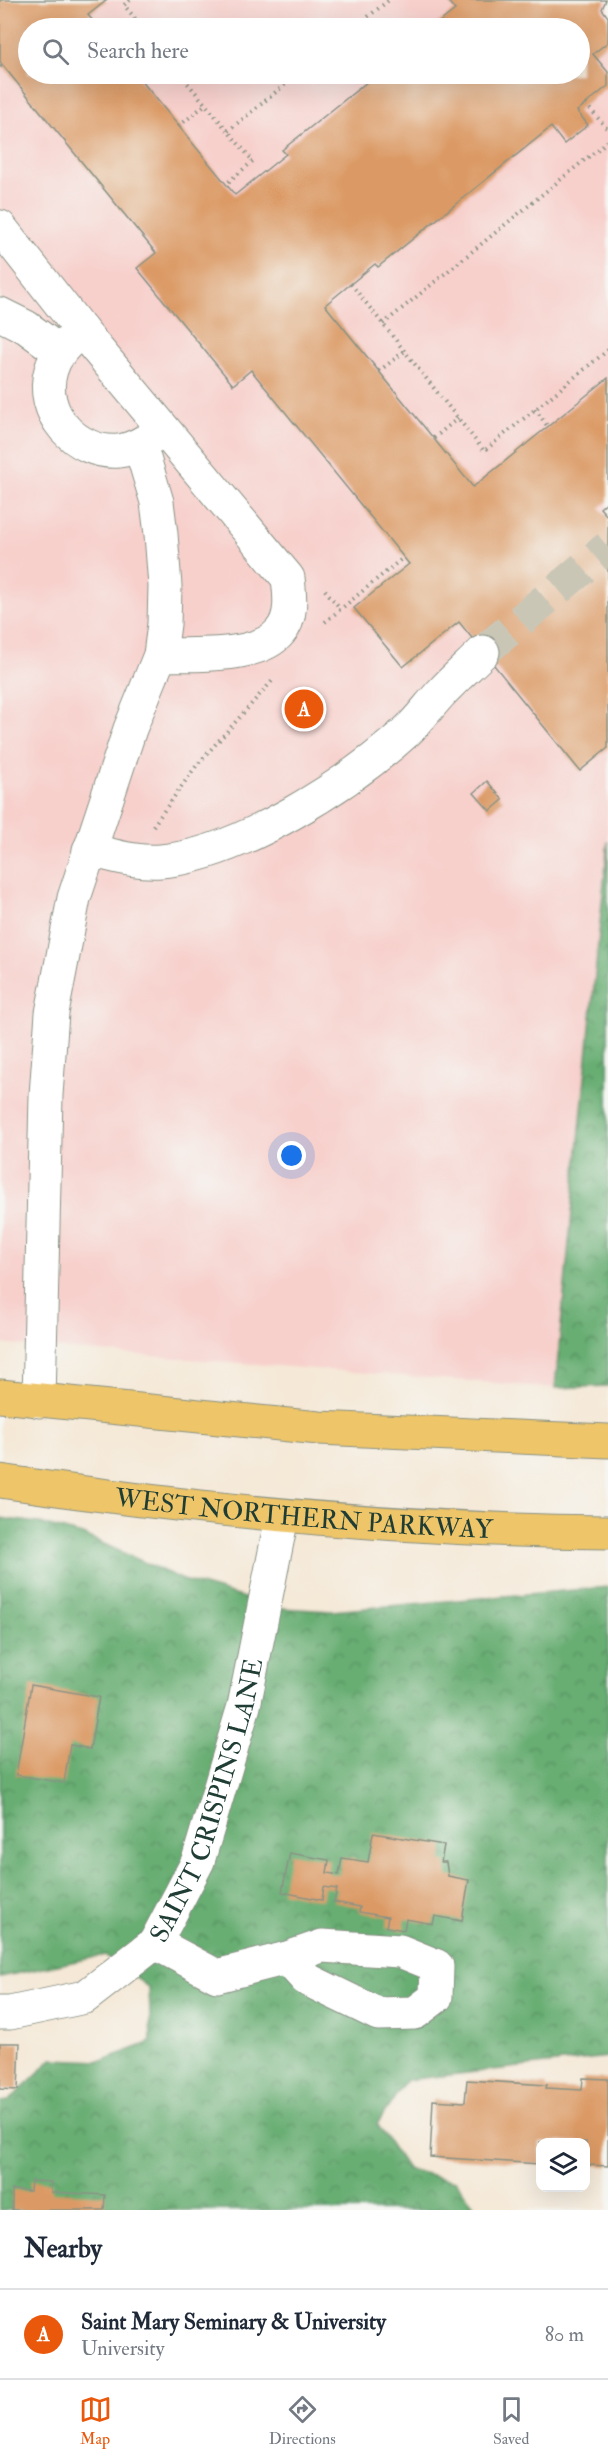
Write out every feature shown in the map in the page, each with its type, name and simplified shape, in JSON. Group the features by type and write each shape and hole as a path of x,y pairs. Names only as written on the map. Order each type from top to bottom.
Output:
{"main road":[{"path":"0,1396 319,1428 608,1441"},
{"name":"WEST NORTHERN PARKWAY","path":"0,1481 282,1517 437,1528 608,1532"}],"street":[{"path":"0,227 70,340 152,437 288,578 289,613 280,632 260,646 233,652 160,655"},
{"path":"0,314 26,327 70,340"},
{"path":"70,340 51,370 48,391 53,411 63,429 79,442 99,450 120,451 152,437"},
{"path":"39,1401 46,1095 52,1013 74,898 130,729 160,655 164,624 165,586 152,437"},
{"path":"89,850 131,860 160,861 199,854 245,837 304,806 362,768 408,730 442,692 483,652"},
{"name":"SAINT CRISPINS LANE","path":"0,2013 10,2013 85,1997 156,1942 198,1861 244,1706 282,1517"},
{"path":"156,1942 217,1976 287,1958"}],"path":[{"path":"130,0 124,5 135,18"},
{"path":"366,18 389,0"},
{"path":"189,84 253,161 226,184"},
{"path":"228,130 286,84"},
{"path":"179,126 206,104"},
{"path":"586,104 608,130"},
{"path":"383,324 608,141"},
{"path":"351,284 484,451 608,350"},
{"path":"379,371 405,351"},
{"path":"535,409 548,427"},
{"path":"434,438 458,418"},
{"path":"323,624 404,557"},
{"path":"149,831 197,765 278,673"}],"shaded area":[{"path":"0,0 608,0 608,1386 555,1388 0,1344"}],"green space":[{"path":"608,841 608,1386 555,1388"},
{"path":"0,1518 38,1523 86,1536 183,1580 280,1608 332,1611 608,1587 608,2057 406,2080 377,2124 407,2169 455,2181 478,2210 0,2210 0,2102 9,2101 52,2059 102,2061 151,2042 149,1988 105,1955 0,1977"}],"building":[{"path":"0,0 107,0 88,15 91,18 18,18 18,84 144,84 235,195 286,154 282,150 364,84 590,84 590,18 445,18 455,10 447,0 606,0 602,9 608,17 608,42 593,54 608,72 608,86 577,111 588,125 564,144 551,127 378,267 375,264 325,305 473,487 608,378 608,501 600,508 608,517 608,748 580,771 459,622 403,667 354,608 409,564 251,370 233,385 137,268 156,253 0,62"},
{"path":"487,781 503,800 490,811 474,793"},
{"path":"31,1685 99,1697 90,1749 70,1745 64,1783 16,1775"},
{"path":"373,1833 444,1845 441,1862 446,1862 448,1876 469,1880 462,1921 435,1916 433,1924 406,1919 404,1930 386,1927 388,1917 359,1912 360,1907 334,1902 337,1889 324,1887 322,1900 282,1892 290,1853 329,1860 327,1873 339,1875 342,1858 368,1862"},
{"path":"0,2043 20,2043 18,2090 0,2089"},
{"path":"583,2078 608,2079 608,2166 590,2165 590,2138 536,2138 536,2164 430,2157 433,2100 465,2102 467,2080 547,2085 546,2088 582,2090"},
{"path":"31,2181 51,2182 51,2192 105,2195 104,2210 12,2210 12,2190 30,2191"}],"tunnel":[{"path":"483,652 608,547"}],"place":[{"name":"Saint Mary Seminary & University","path":"304,709"}]}
